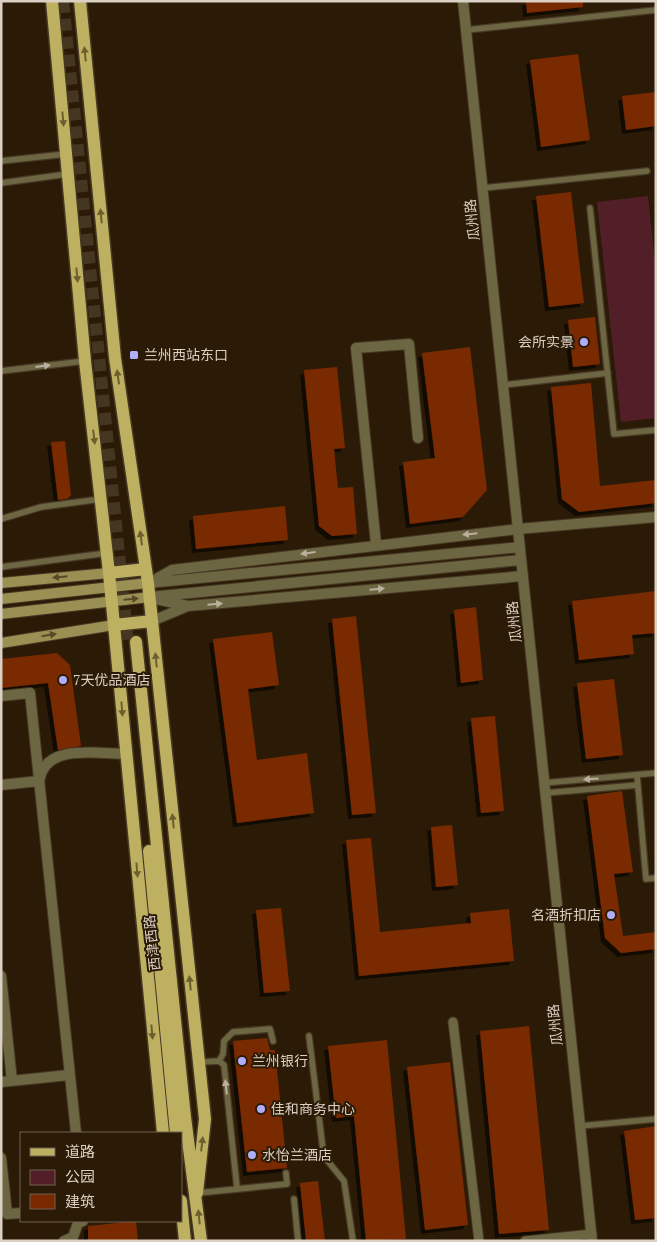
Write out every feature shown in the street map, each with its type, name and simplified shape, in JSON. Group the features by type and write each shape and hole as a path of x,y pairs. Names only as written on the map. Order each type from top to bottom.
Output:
{"main road":[{"path":"52,1 85,361 112,601 163,1132"},
{"path":"80,1 115,358 150,597 205,1119 196,1193"},
{"path":"1,583 146,569"},
{"path":"1,599 148,583"},
{"path":"1,614 150,597"},
{"path":"1,643 114,625 152,621"},
{"name":"西津西路","path":"176,1132 132,642 184,1117 196,1193 201,1241"},
{"path":"182,1216 185,1241"}],"street":[{"name":"瓜州路","path":"463,1 592,1238"},
{"path":"376,544 356,348 409,344 418,438"},
{"path":"148,583 172,570 376,544 656,517"},
{"path":"148,583 520,547"},
{"path":"150,597 521,560"},
{"path":"152,621 188,606 523,576"},
{"path":"150,597 188,606"},
{"path":"1,696 30,693 76,1132"},
{"path":"39,781 45,765 60,755 126,754"},
{"path":"1,785 39,781"},
{"path":"1,976 12,1081"},
{"path":"453,1022 479,1241"},
{"path":"1,1082 70,1075"},
{"path":"1,1158 4,1216 20,1213"},
{"path":"70,1239 78,1223 80,1222"},
{"path":"524,1241 592,1238"}],"lane":[{"path":"466,30 656,10"},
{"path":"1,161 66,154"},
{"path":"483,188 647,171"},
{"path":"1,183 68,174"},
{"path":"590,208 614,434 656,430"},
{"path":"1,371 85,361"},
{"path":"503,385 608,373"},
{"path":"1,519 41,507 101,499"},
{"path":"2,566 107,553"},
{"path":"545,788 656,773"},
{"path":"637,775 646,879 656,878"},
{"path":"545,788 638,785"},
{"path":"219,1061 223,1054 224,1041 233,1032 270,1029 273,1041"},
{"path":"310,1036 323,1150 326,1159 344,1181 353,1241"},
{"path":"199,1062 219,1061 224,1065 237,1188"},
{"path":"580,1126 656,1119"},
{"path":"196,1193 287,1184 286,1172"},
{"path":"294,1199 298,1241"}],"green space":[{"path":"648,196 656,272 656,418 621,422 597,202"}],"building":[{"path":"526,1 583,1 583,7 527,13"},
{"path":"578,54 590,140 541,147 530,60"},
{"path":"656,92 656,126 626,130 622,96"},
{"path":"571,192 584,303 549,307 536,196"},
{"name":"会所实景","path":"595,317 600,364 573,367 568,320"},
{"path":"470,347 487,490 463,517 410,524 403,462 435,458 422,353"},
{"path":"337,367 345,448 334,449 338,488 353,487 357,534 332,536 319,526 304,370"},
{"path":"591,383 600,486 656,480 656,503 579,512 562,499 551,387"},
{"path":"65,441 71,495 67,499 58,500 51,442"},
{"path":"285,506 288,540 196,549 193,516"},
{"path":"656,591 656,633 632,635 634,654 579,660 572,601"},
{"path":"476,607 483,680 461,683 454,610"},
{"path":"356,616 376,813 352,815 332,619"},
{"path":"272,632 279,685 248,689 257,760 307,753 314,813 237,823 213,639"},
{"path":"57,653 70,665 81,746 58,750 48,683 1,688 1,659"},
{"path":"614,679 623,755 586,759 577,683"},
{"path":"495,716 504,811 481,813 471,718"},
{"path":"622,791 633,872 614,874 623,936 656,932 656,949 621,953 605,938 587,796"},
{"path":"452,825 458,885 436,887 431,827"},
{"path":"371,838 380,932 471,923 470,913 509,909 514,961 359,976 346,840"},
{"path":"281,908 290,991 264,993 256,910"},
{"path":"529,1026 549,1230 499,1234 480,1031"},
{"name":"佳和商务中心","path":"267,1038 270,1050 275,1050 287,1168 247,1172 233,1041"},
{"path":"387,1040 406,1239 366,1241 354,1116 336,1118 328,1046"},
{"path":"450,1062 468,1225 425,1230 407,1067"},
{"path":"656,1126 656,1218 635,1220 624,1131"},
{"path":"318,1181 325,1241 306,1241 300,1183"},
{"path":"136,1222 138,1241 88,1241 88,1226"}],"tunnel":[{"path":"63,1 128,642"}],"place":[{"name":"会所实景","path":"584,342"},
{"name":"兰州西站东口","path":"134,355"},
{"name":"7天优品酒店","path":"63,680"},
{"name":"名酒折扣店","path":"611,915"},
{"name":"兰州银行","path":"242,1061"},
{"name":"佳和商务中心","path":"261,1109"},
{"name":"水怡兰酒店","path":"252,1155"}]}
